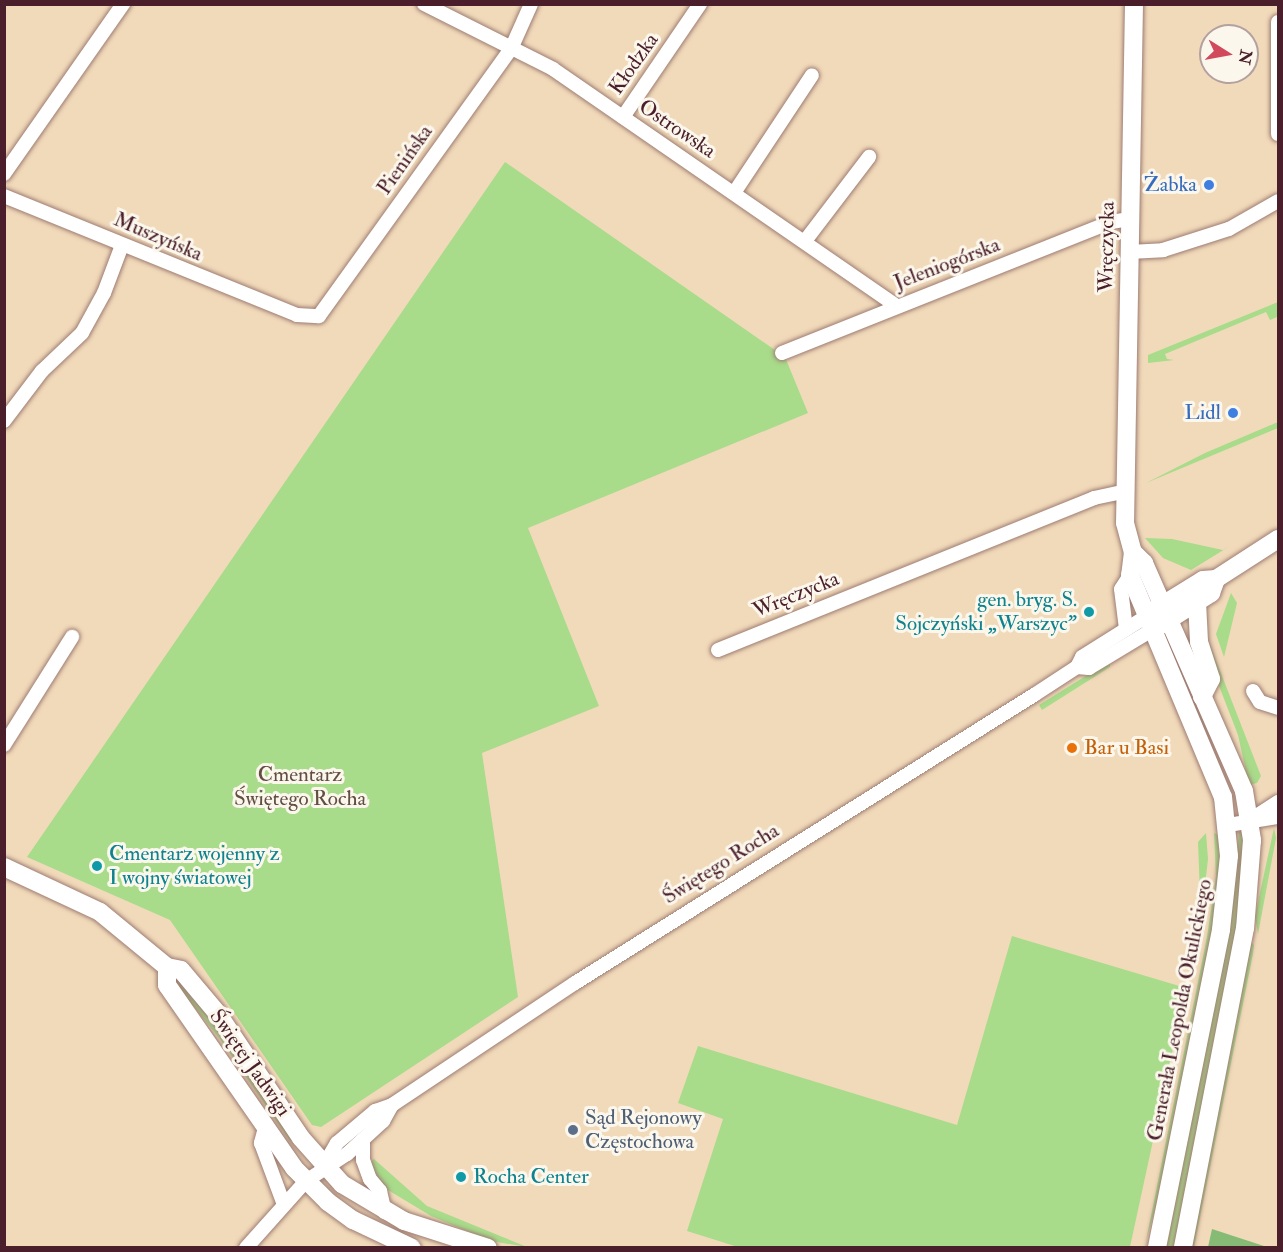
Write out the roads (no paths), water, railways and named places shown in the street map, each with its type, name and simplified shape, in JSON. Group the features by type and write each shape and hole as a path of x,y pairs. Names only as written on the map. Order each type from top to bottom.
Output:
{"main road":[{"name":"Wręczycka","path":"1134,4 1125,523 1133,552 1130,574 1150,623"},
{"name":"Świętego Rocha","path":"1150,623 1166,613 1203,580 1216,579 1278,539"},
{"name":"Wręczycka","path":"1133,552 1144,563 1166,613"},
{"name":"Świętego Rocha","path":"1166,613 1197,602 1211,593 1216,579"},
{"path":"1197,602 1199,642 1211,679 1202,697"},
{"path":"1166,613 1244,791 1250,820 1252,876 1245,928 1183,1248"},
{"name":"Generała Leopolda Okulickiego","path":"1150,623 1223,797 1228,825 1228,876 1223,919 1156,1248"},
{"name":"Świętej Jadwigi","path":"4,867 100,912 167,967 181,970 196,986 323,1167 385,1212 488,1248"},
{"name":"Świętej Jadwigi","path":"167,967 168,985 306,1181 353,1220 412,1248"}],"street":[{"path":"4,174 123,4"},
{"name":"Ostrowska","path":"424,4 552,69 806,241 896,306"},
{"name":"Pienińska","path":"297,315 319,316 335,297 511,49 531,4"},
{"name":"Kłodzka","path":"623,117 700,4"},
{"path":"1278,22 1278,134"},
{"path":"734,193 812,75"},
{"path":"806,241 869,157"},
{"name":"Muszyńska","path":"4,196 297,315"},
{"path":"1129,252 1162,250 1229,229 1278,201"},
{"name":"Jeleniogórska","path":"782,353 1120,219 1130,219"},
{"path":"4,420 42,371 82,333 104,293 122,245"},
{"name":"Wręczycka","path":"718,650 1094,498 1126,491"},
{"path":"1126,629 1121,589 1130,574"},
{"name":"Świętego Rocha","path":"323,1167 344,1136 375,1111 392,1105 575,982 1077,667 1082,657 1126,629 1150,623"},
{"name":"Świętego Rocha","path":"1077,667 1089,668 1150,623"},
{"path":"4,745 72,637"},
{"path":"1253,692 1260,702 1278,708"},
{"path":"1250,820 1278,802"},
{"path":"1228,825 1250,820 1278,818"},
{"name":"Świętego Rocha","path":"246,1248 306,1181 363,1140 383,1121 392,1105"},
{"path":"266,1124 261,1143 284,1205"},
{"path":"363,1140 363,1160 370,1179 381,1191 385,1212"}],"place":[{"name":"Żabka","path":"1209,185"},
{"name":"Lidl","path":"1233,413"},
{"name":"gen. bryg. S. Sojczyński „Warszyc\"","path":"1089,612"},
{"name":"Bar u Basi","path":"1072,748"},
{"name":"Cmentarz wojenny z I wojny światowej","path":"97,866"},
{"name":"Sąd Rejonowy Częstochowa","path":"573,1130"},
{"name":"Rocha Center","path":"461,1177"}],"park label":[{"name":"Cmentarz Świętego Rocha","path":"300,787"}]}
